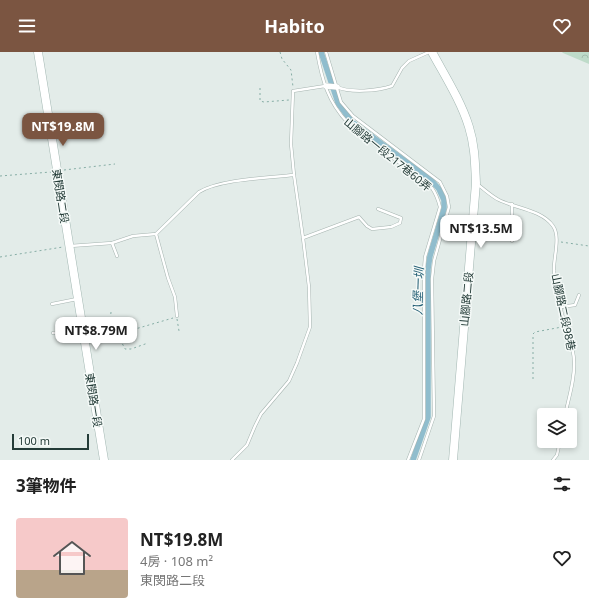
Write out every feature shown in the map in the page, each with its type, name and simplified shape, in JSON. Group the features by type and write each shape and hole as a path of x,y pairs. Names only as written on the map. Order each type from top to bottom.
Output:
{"main road":[{"name":"東閔路二段","path":"38,52 69,246"},
{"name":"山腳路二段","path":"431,52 457,98 469,127 475,155 476,183 453,460"},
{"name":"東閔路一段","path":"69,246 104,460"}],"street":[{"path":"326,86 337,87"}],"lane":[{"name":"山腳路一段217巷60弄","path":"317,52 327,93 338,112 348,123 432,188 439,201 440,207 425,257 424,270 424,419 408,460"},
{"path":"326,52 341,102 353,116 440,182 448,196 449,207 434,261 432,279 434,416 419,460"},
{"path":"337,87 345,91 384,89 392,86 402,68 409,61 431,52"},
{"path":"232,460 247,445 261,414 289,381 298,363 310,327 309,287 291,144 293,91 326,86"},
{"path":"69,246 112,243 133,236 156,234 199,192 207,187 251,179 294,175"},
{"name":"山腳路二段98巷","path":"476,183 499,200 539,215 549,221 556,232 554,267 565,327 571,344 574,360 574,378 568,408"},
{"path":"512,204 512,241"},
{"path":"303,238 360,217 367,226 372,229 391,227 400,223 401,218 378,209"},
{"path":"156,234 168,278 175,297 177,316"},
{"path":"112,243 118,256"},
{"path":"561,307 575,305 579,295"},
{"path":"52,304 78,299"},
{"path":"53,333 83,329"},
{"path":"553,460 557,455 558,448"}],"path":[{"path":"280,52 282,59 291,70 293,91"},
{"path":"260,88 260,101 293,100"},
{"path":"556,241 589,246"},
{"path":"0,257 69,246"},
{"path":"110,312 110,322 125,349 131,349 148,343"},
{"path":"118,334 177,316 178,331"},
{"path":"533,379 533,334 535,332 565,327"}],"green space":[{"path":"562,52 589,52 589,64 563,53"}],"waterway":[{"name":"八堡一圳","path":"321,52 338,103 352,122 431,180 439,189 444,200 444,209 430,256 428,269 428,417 413,460"}]}
